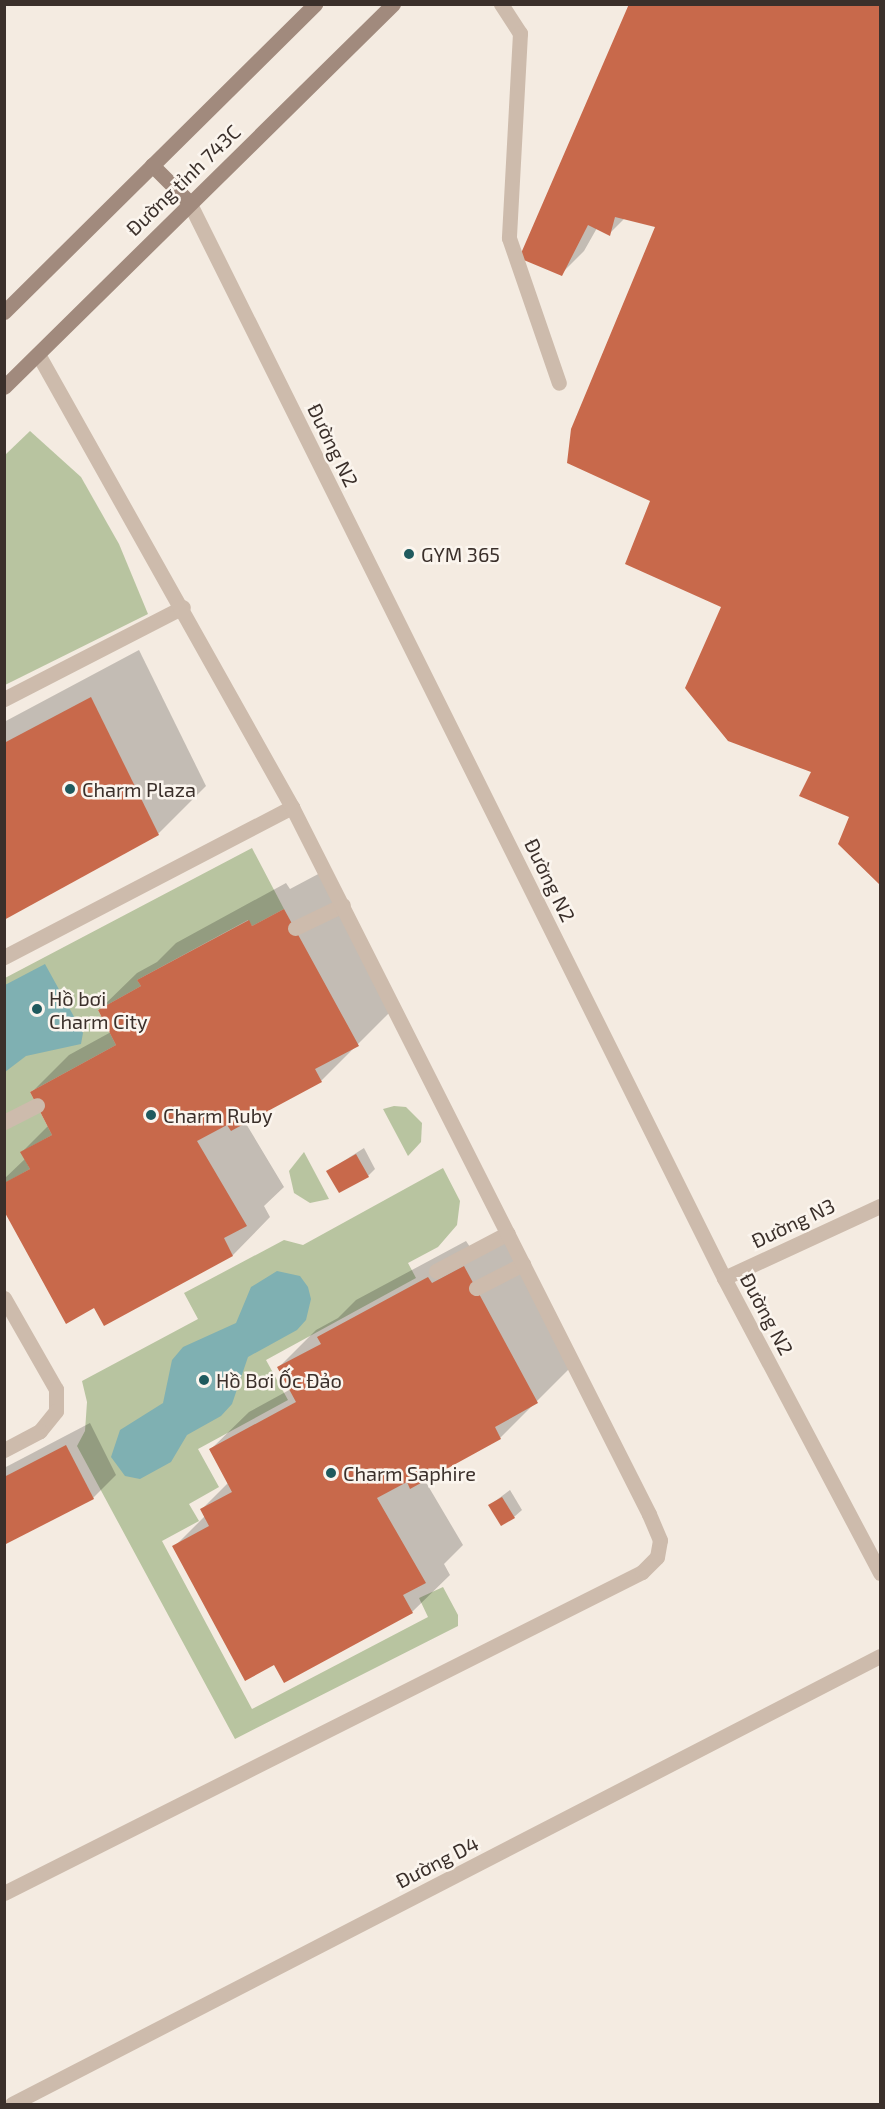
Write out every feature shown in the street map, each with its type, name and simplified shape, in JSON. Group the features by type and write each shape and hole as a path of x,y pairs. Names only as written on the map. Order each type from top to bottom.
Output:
{"main road":[{"name":"Đường tỉnh 743C","path":"4,312 315,4"},
{"name":"Đường tỉnh 743C","path":"4,387 189,202 393,4"},
{"path":"152,165 189,202"}],"street":[{"path":"501,4 520,33 509,238 559,383"},
{"name":"Đường N2","path":"189,202 724,1278 880,1573"},
{"path":"4,1893 642,1572 657,1557 660,1540 508,1233 292,807 183,607 38,354"},
{"path":"4,699 183,607"},
{"path":"4,957 292,807"},
{"path":"295,928 343,905"},
{"path":"4,1122 36,1105"},
{"name":"Đường N3","path":"724,1278 880,1206"},
{"path":"436,1271 508,1233"},
{"path":"476,1288 523,1264"},
{"path":"4,1298 56,1389 56,1411 40,1431 4,1450"},
{"name":"Đường D4","path":"12,2104 880,1656"}],"green space":[{"path":"30,431 81,477 119,544 148,614 5,685 5,455"},
{"path":"252,848 284,909 252,926 248,920 137,980 141,986 98,1010 116,1045 30,1092 52,1135 21,1152 30,1169 5,1183 5,978"},
{"path":"394,1106 406,1107 422,1123 421,1142 408,1156 383,1109"},
{"path":"304,1152 329,1199 310,1203 294,1193 289,1171"},
{"path":"443,1168 460,1201 457,1225 438,1247 408,1263 416,1278 266,1360 288,1400 198,1449 219,1487 189,1504 199,1521 162,1541 252,1709 428,1617 419,1598 443,1587 458,1615 458,1626 235,1739 77,1446 85,1431 87,1402 82,1381 198,1319 184,1293 284,1240 303,1245"}],"water":[{"name":"Hồ bơi Charm City","path":"45,964 83,1033 81,1044 26,1056 5,1072 5,985"},
{"name":"Hồ Bơi Ốc Đảo","path":"277,1271 300,1276 308,1287 311,1299 306,1320 297,1330 248,1357 232,1404 221,1416 187,1435 171,1462 140,1479 125,1476 111,1457 120,1430 163,1403 172,1360 183,1347 236,1323 251,1287"}],"building":[{"path":"629,4 880,4 880,885 838,844 849,817 799,796 811,772 728,741 685,688 721,607 625,564 650,501 567,463 571,429 655,227 615,217 610,236 588,225 562,276 519,258"},
{"name":"Charm Plaza","path":"91,697 159,835 4,920 4,743"},
{"name":"Charm Ruby","path":"284,909 359,1046 315,1069 322,1082 231,1131 227,1125 197,1141 247,1226 224,1238 233,1256 104,1326 94,1308 66,1324 4,1211 4,1183 30,1169 20,1152 52,1135 30,1092 116,1045 98,1010 141,986 137,980 249,920 252,926"},
{"path":"356,1154 369,1177 339,1193 326,1171"},
{"name":"Charm Saphire","path":"464,1266 538,1403 495,1427 501,1439 410,1489 407,1482 377,1498 426,1583 403,1595 413,1613 284,1683 274,1665 245,1681 172,1546 209,1526 200,1509 232,1492 209,1449 296,1402 277,1367 321,1344 317,1337 428,1277 432,1283"},
{"path":"66,1445 94,1499 4,1545 4,1477"},
{"path":"502,1497 515,1518 501,1526 488,1505"}],"place":[{"name":"GYM 365","path":"409,554"},
{"name":"Charm Plaza","path":"70,789"},
{"name":"Hồ bơi Charm City","path":"37,1009"},
{"name":"Charm Ruby","path":"151,1115"},
{"name":"Hồ Bơi Ốc Đảo","path":"204,1380"},
{"name":"Charm Saphire","path":"331,1473"}]}
